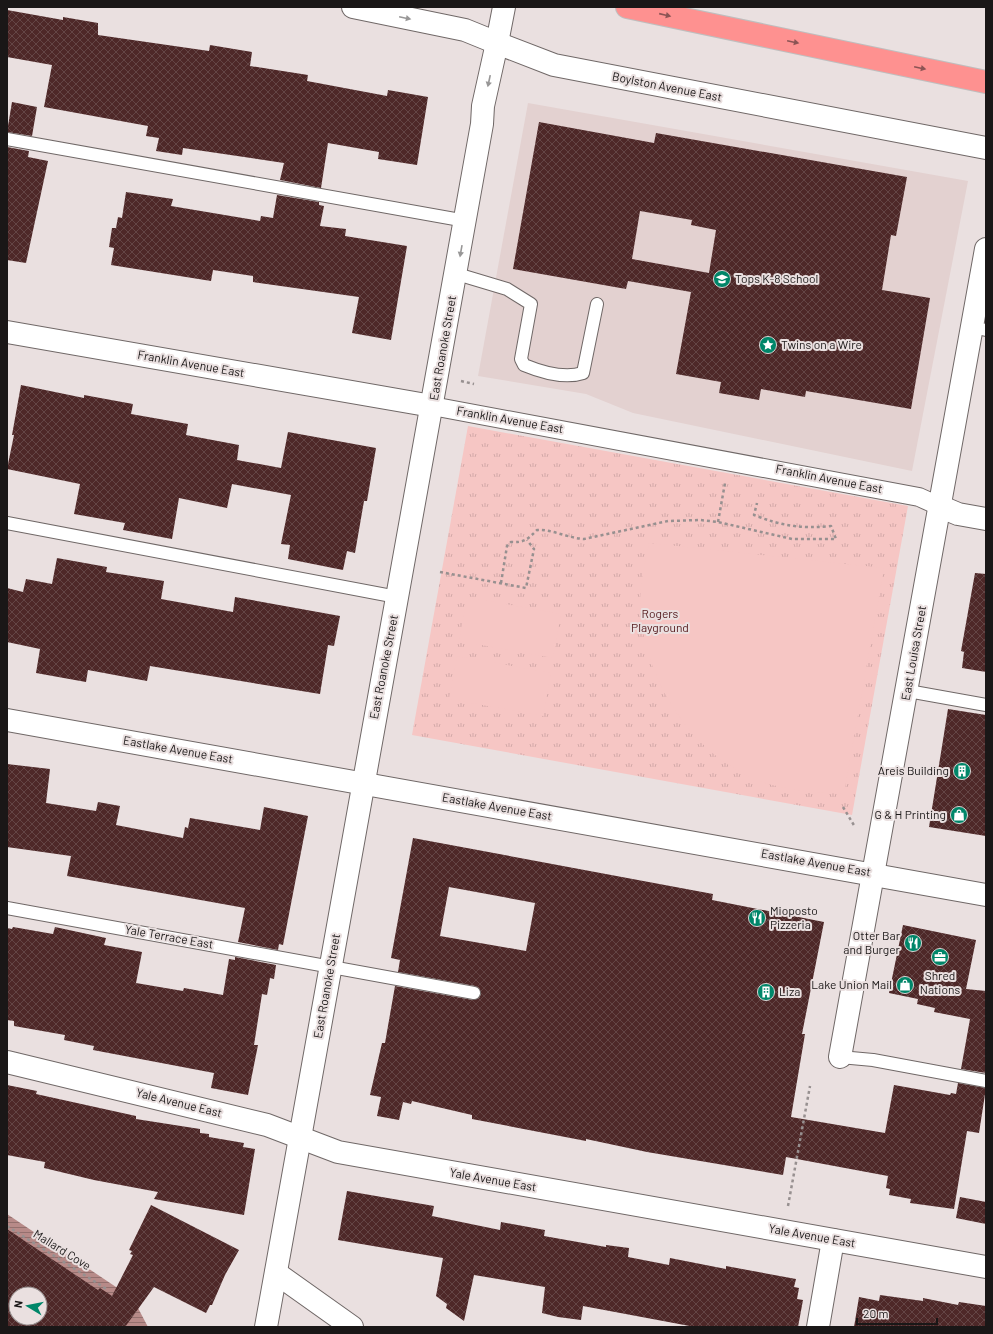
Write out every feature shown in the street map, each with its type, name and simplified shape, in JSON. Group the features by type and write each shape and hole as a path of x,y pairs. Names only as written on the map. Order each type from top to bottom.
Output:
{"highway":[{"path":"627,7 986,82"}],"street":[{"name":"Boylston Avenue East","path":"353,7 465,30 554,65 986,148"},
{"name":"East Roanoke Street","path":"266,1327 363,782 457,274 484,106 502,14"},
{"name":"East Louisa Street","path":"840,1057 857,957 908,691 939,506 979,329 986,249"},
{"name":"Franklin Avenue East","path":"7,332 432,406 904,494 919,497 958,514 986,519"},
{"name":"Eastlake Avenue East","path":"7,720 363,782 986,895"},
{"name":"Yale Avenue East","path":"7,1062 267,1125 338,1152 986,1267"},
{"path":"818,1327 833,1240"},
{"path":"276,1273 352,1327"}],"lane":[{"path":"7,139 466,221"},
{"path":"457,274 507,289 531,304 522,359 524,365 535,369 572,376 582,373 597,304"},
{"path":"7,523 397,597"},
{"path":"908,691 986,705"},
{"name":"Yale Terrace East","path":"7,908 474,993"},
{"path":"840,1057 873,1060 986,1081"}],"path":[{"path":"718,522 722,500"},
{"path":"500,583 507,546 511,542 521,543 527,540 537,530 544,530 571,539 584,539 668,521 700,520 718,522 792,539 836,539 831,526 810,528 790,526 754,515 757,503"},
{"path":"440,572 526,588 534,549 527,540"},
{"path":"843,807 856,828"},
{"path":"788,1207 810,1086"},
{"name":"Mallard Cove","path":"7,1226 108,1290"}],"shaded area":[{"name":"Tops K-8 School","path":"528,103 968,181 912,471 633,413 586,394 478,376"},
{"path":"7,1214 122,1291 138,1308 148,1327 7,1327"}],"green space":[{"name":"Rogers Playground","path":"468,426 908,506 852,815 412,735"},
{"path":"649,543 884,568 844,794 781,787 746,775 722,761 701,742 682,721 667,697 655,672 646,645 641,618 640,599"},
{"path":"467,597 561,614 553,658 459,641"},
{"path":"457,656 551,673 543,716 449,699"}],"building":[{"path":"7,10 63,20 63,17 98,23 98,35 209,51 210,45 252,52 250,66 308,75 307,81 387,96 388,90 428,97 417,165 378,159 379,152 328,143 321,188 280,180 284,163 183,148 182,155 156,151 159,138 146,136 148,126 44,107 52,65 7,57"},
{"path":"12,102 37,107 32,136 7,132"},
{"path":"539,122 654,143 656,133 907,177 896,236 891,235 882,290 930,298 911,409 806,391 805,397 761,389 759,400 719,393 721,382 676,374 691,292 628,281 626,289 513,269","holes":["640,211 692,220 691,225 716,230 709,273 632,259"]},
{"path":"7,147 29,151 28,157 48,161 26,263 7,260"},
{"path":"126,192 173,199 171,206 260,221 261,216 273,218 277,195 319,202 319,205 324,206 320,226 346,229 345,236 407,246 391,340 352,333 359,297 253,282 253,276 213,270 211,281 111,265 114,248 109,247 112,228 116,228 118,217 122,218"},
{"path":"21,385 84,398 84,395 133,404 131,414 188,424 186,435 239,445 237,460 281,468 288,432 376,448 367,501 364,501 355,553 347,551 343,570 288,559 290,545 281,544 291,495 232,484 227,508 179,498 172,539 123,530 125,523 74,514 80,484 7,469 14,435 12,435"},
{"path":"57,558 107,567 106,572 164,581 161,599 233,612 235,597 340,616 334,646 328,645 320,694 150,666 147,681 88,670 86,682 36,673 40,649 7,642 7,588 23,592 26,579 52,584"},
{"path":"975,573 986,574 986,672 962,668 964,652 961,651"},
{"name":"Areis Building","path":"948,709 986,715 986,836 929,827"},
{"path":"7,764 50,769 46,803 96,811 98,802 120,806 116,825 183,838 185,827 188,828 190,818 260,830 264,807 308,816 283,945 279,944 278,950 238,942 245,908 67,876 71,856 7,847"},
{"path":"413,838 713,894 712,900 824,922 802,1034 805,1034 791,1117 885,1133 894,1085 950,1095 951,1093 956,1094 958,1083 986,1088 979,1133 967,1131 954,1209 910,1203 911,1199 889,1195 890,1189 886,1188 888,1176 786,1157 783,1175 647,1152 586,1139 586,1141 472,1119 472,1115 412,1101 411,1104 403,1102 399,1120 377,1116 381,1097 370,1095 382,1043 385,1043 395,986 473,1000 479,998 481,994 479,988 475,986 398,972 400,960 391,958","holes":["449,887 535,903 526,951 440,936"]},
{"path":"903,925 976,940 966,989 986,991 986,1073 961,1069 970,1019 934,1012 935,1008 917,1004 918,999 889,993"},
{"path":"13,927 53,934 55,927 106,938 104,945 142,952 136,983 183,991 184,988 223,995 229,959 235,960 235,957 276,965 274,979 270,978 267,995 262,994 254,1045 258,1045 248,1095 211,1088 214,1073 93,1050 94,1046 64,1040 65,1035 14,1026 14,1021 7,1020 7,928 12,929"},
{"path":"7,1085 37,1091 36,1094 136,1116 136,1119 200,1129 200,1133 209,1134 209,1137 244,1143 243,1147 255,1149 244,1215 154,1199 158,1192 94,1180 44,1168 45,1162 7,1155"},
{"path":"347,1191 434,1206 432,1216 500,1230 501,1222 545,1230 544,1236 606,1247 606,1245 629,1248 628,1257 669,1265 670,1258 726,1269 726,1266 796,1279 794,1287 799,1288 797,1299 803,1300 798,1327 695,1327 583,1306 581,1320 558,1317 542,1313 545,1287 474,1275 464,1321 446,1308 447,1304 436,1296 443,1258 338,1240"},
{"path":"960,1197 986,1202 986,1224 956,1218"},
{"path":"151,1205 239,1250 225,1275 212,1305 210,1305 206,1313 154,1287 125,1327 7,1327 7,1229 98,1290 100,1288 112,1296 133,1255 130,1254 132,1251 129,1250"},
{"path":"880,1295 923,1301 923,1298 958,1305 959,1302 986,1306 986,1327 854,1327 859,1297 879,1301"}],"place":[{"name":"Tops K-8 School","path":"722,279"},
{"name":"Twins on a Wire","path":"768,345"},
{"name":"Areis Building","path":"962,771"},
{"name":"G & H Printing","path":"959,815"},
{"name":"Mioposto Pizzeria","path":"757,918"},
{"name":"Otter Bar and Burger","path":"913,943"},
{"name":"Shred Nations","path":"940,957"},
{"name":"Lake Union Mail","path":"905,985"},
{"name":"Liza","path":"766,992"}]}
